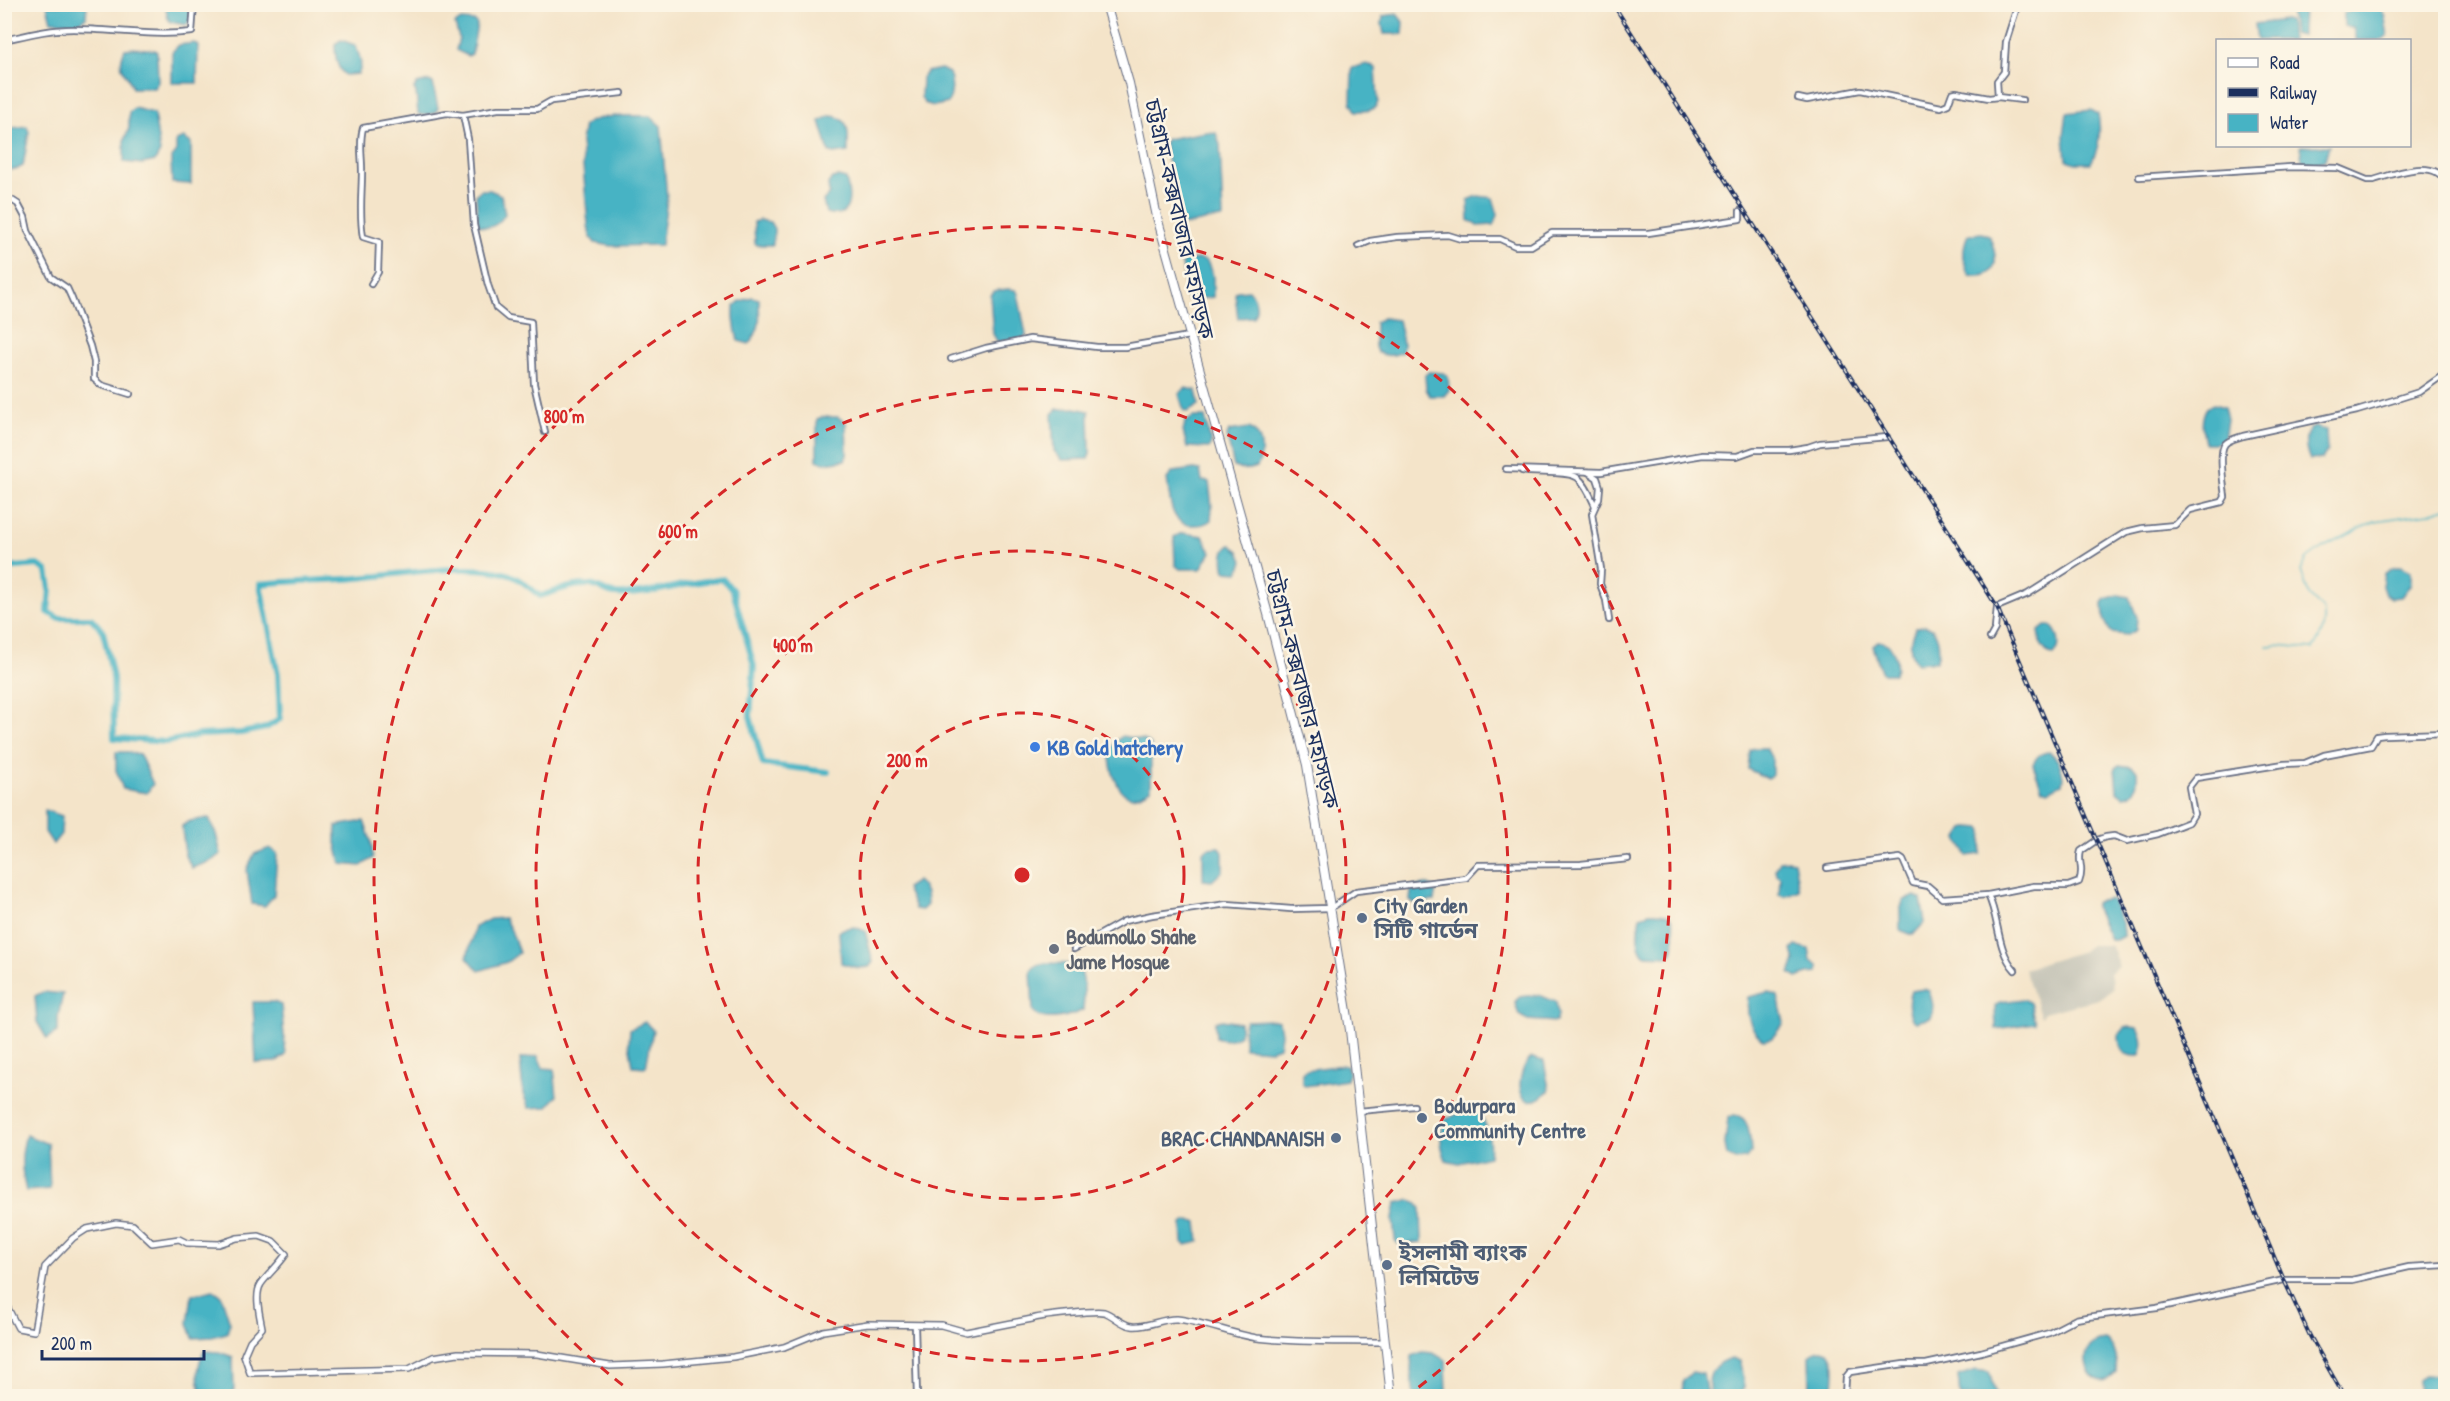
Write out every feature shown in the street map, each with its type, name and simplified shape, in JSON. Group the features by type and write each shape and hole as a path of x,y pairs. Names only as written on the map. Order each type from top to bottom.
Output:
{"highway":[{"name":"চট্টগ্রাম-কক্সবাজার মহাসড়ক","path":"1106,4 1129,83 1157,218 1268,614 1307,765 1350,1030 1391,1396"}],"street":[{"path":"4,40 42,32 72,29 168,35 192,33 194,4"},
{"path":"1998,97 1997,81 2004,72 2006,42 2018,4"},
{"path":"1798,98 1807,100 1860,90 1941,107 1948,104 1952,93 1956,92 1989,98 2022,100"},
{"path":"371,284 378,272 379,242 363,237 360,219 362,170 359,141 363,128 447,113 463,115 498,110 537,109 551,101 622,93"},
{"path":"463,115 468,139 474,225 488,285 496,308 508,318 531,322 534,384 545,432"},
{"path":"2139,177 2295,167 2338,168 2367,180 2374,180 2429,169 2439,173 2445,183"},
{"path":"4,195 18,204 25,217 28,231 51,277 67,288 72,298 90,346 94,362 93,379 101,385 130,394"},
{"path":"1358,246 1370,241 1397,237 1448,235 1461,239 1500,239 1515,246 1531,246 1552,233 1671,231 1740,219 1740,211"},
{"path":"951,359 986,348 1030,339 1097,347 1125,347 1189,336"},
{"path":"1990,638 1995,629 1997,607 2028,594 2126,532 2175,525 2190,510 2222,502 2225,497 2222,460 2223,446 2226,442 2242,436 2357,411 2397,399 2419,392 2445,373"},
{"path":"1506,469 1601,472 1703,455 1737,456 1754,450 1789,450 1808,447 1820,442 1887,437"},
{"path":"1514,469 1578,478 1595,506"},
{"path":"1588,472 1597,478 1600,487 1599,498 1592,514 1601,569 1600,584 1606,600 1608,620"},
{"path":"1827,868 1900,858 1913,883 1928,886 1942,898 1988,895 2034,886 2068,886 2079,882 2083,873 2079,856 2081,851 2097,840 2114,836 2127,841 2141,839 2189,822 2194,814 2189,787 2196,778 2284,764 2305,763 2324,755 2371,746 2377,736 2445,733"},
{"path":"1074,950 1124,921 1198,907 1227,904 1291,909 1331,908 1356,891 1466,878 1478,865 1581,864 1628,859"},
{"path":"1988,895 2002,949 2006,960 2015,970"},
{"path":"1359,1111 1414,1106"},
{"path":"4,1301 18,1328 34,1331 45,1267 73,1238 87,1229 116,1223 133,1225 152,1243 179,1239 187,1243 219,1244 237,1238 259,1236 273,1241 286,1254 278,1267 260,1286 258,1304 262,1328 250,1341 244,1355 250,1373 409,1369 433,1357 458,1353 537,1354 610,1366 663,1364 733,1357 784,1347 823,1331 868,1324 941,1325 966,1332 1042,1315 1065,1316 1089,1311 1103,1312 1131,1326 1156,1324 1173,1319 1215,1326 1256,1338 1384,1342"},
{"path":"1845,1396 1846,1377 1850,1372 1904,1364 1926,1364 1981,1352 2049,1333 2076,1319 2157,1308 2284,1280 2346,1281 2409,1267 2445,1265"},
{"path":"915,1326 917,1396"}],"shaded area":[{"path":"2091,945 2110,945 2119,966 2110,973 2113,989 2098,999 2044,1013 2041,1017 2024,969 2083,951"}],"water":[{"path":"47,5 87,5 86,17 77,23 51,21"},
{"path":"166,5 189,5 190,19 187,25 170,22"},
{"path":"2290,5 2303,5 2302,36 2293,34"},
{"path":"2365,7 2379,7 2384,14 2388,36 2384,39 2356,39 2353,28 2344,27 2344,12"},
{"path":"1397,14 1404,23 1403,34 1384,34 1383,16"},
{"path":"461,20 474,21 477,24 472,54 468,56 456,50 459,38 455,24"},
{"path":"2289,21 2291,39 2257,39 2255,24"},
{"path":"341,40 355,45 361,63 358,74 345,75 338,65 335,44"},
{"path":"194,43 198,45 197,83 172,83 172,52 179,45"},
{"path":"136,48 157,52 158,82 154,88 132,88 123,70 121,62 125,49"},
{"path":"1367,64 1376,68 1378,102 1372,109 1356,111 1351,102 1352,68"},
{"path":"941,69 949,73 951,81 952,92 948,103 934,106 924,103 921,97 922,78 926,72"},
{"path":"429,81 433,83 438,108 435,113 418,114 414,89 417,84"},
{"path":"134,108 154,113 160,152 155,161 142,164 124,162 124,141 129,128 129,112"},
{"path":"2091,110 2098,114 2099,139 2091,163 2066,160 2064,136 2067,113"},
{"path":"650,116 661,126 667,199 661,245 612,246 595,243 590,236 588,225 581,141 584,125 607,117"},
{"path":"829,116 842,119 845,123 848,133 848,152 833,154 829,152 820,121"},
{"path":"27,126 29,132 23,166 7,170 5,129"},
{"path":"1206,132 1216,133 1220,145 1223,218 1179,226 1170,220 1177,199 1164,143 1167,139"},
{"path":"184,138 191,143 191,184 172,183 171,159 176,153 176,141"},
{"path":"2300,147 2329,147 2325,160 2314,164 2302,161"},
{"path":"832,178 846,179 849,193 848,206 841,213 826,213 823,201 829,194 828,184"},
{"path":"481,190 490,190 501,195 505,214 497,224 490,227 478,225 476,194"},
{"path":"1478,196 1493,198 1498,215 1494,225 1477,226 1476,223 1469,221 1468,200"},
{"path":"759,220 770,222 774,229 773,245 755,243 754,222"},
{"path":"1981,233 1989,235 1994,251 1994,265 1992,271 1987,274 1970,275 1964,261 1965,245 1968,235"},
{"path":"1187,260 1207,261 1213,276 1213,297 1187,300 1182,263"},
{"path":"1016,290 1018,294 1026,335 1024,338 1000,342 993,334 990,295 993,291"},
{"path":"1249,290 1256,303 1255,313 1253,317 1238,318 1235,294 1237,291"},
{"path":"752,297 759,299 759,322 749,344 738,341 734,324 734,307 739,302"},
{"path":"1383,318 1398,320 1403,343 1402,352 1383,355 1377,352 1375,322"},
{"path":"1429,372 1444,373 1448,376 1449,390 1444,396 1430,396 1426,389 1425,375"},
{"path":"1185,388 1196,390 1199,405 1188,412 1184,411 1179,394"},
{"path":"2214,404 2224,407 2227,419 2224,440 2205,443 2203,419 2208,406"},
{"path":"1075,408 1089,411 1090,453 1088,459 1062,460 1054,451 1052,414 1057,409"},
{"path":"838,417 846,423 847,455 845,460 824,463 817,460 817,419"},
{"path":"1193,417 1205,417 1211,444 1209,448 1187,447 1183,431 1185,423"},
{"path":"2314,427 2326,430 2327,451 2322,459 2310,460 2306,437 2310,429"},
{"path":"1249,428 1260,440 1261,457 1257,467 1240,469 1234,467 1227,436 1229,431"},
{"path":"1200,470 1202,481 1209,482 1212,507 1211,520 1200,525 1184,524 1175,515 1170,501 1167,479 1173,472"},
{"path":"1182,533 1203,536 1211,552 1201,569 1180,569 1175,565 1174,537"},
{"path":"1231,545 1239,551 1243,561 1239,572 1225,571 1224,553"},
{"path":"2401,566 2411,571 2411,584 2401,597 2391,598 2385,595 2382,586 2384,574"},
{"path":"2118,595 2129,597 2137,617 2136,630 2127,635 2111,633 2104,619 2103,603 2106,599"},
{"path":"2045,626 2051,626 2058,636 2059,644 2054,655 2048,654 2041,644 2039,631"},
{"path":"1916,627 1932,628 1936,635 1939,648 1938,657 1936,661 1917,663 1911,650 1912,636"},
{"path":"1879,641 1889,645 1892,649 1896,659 1894,674 1883,674 1881,671 1873,646"},
{"path":"1122,736 1144,740 1151,745 1151,789 1134,797 1125,795 1118,786 1111,765 1110,751"},
{"path":"1766,748 1772,759 1772,775 1768,779 1748,769 1750,750"},
{"path":"116,752 140,755 153,784 147,793 123,789 116,770"},
{"path":"2049,752 2058,762 2063,779 2062,784 2048,791 2042,789 2033,764 2039,755"},
{"path":"2119,765 2132,767 2137,771 2135,788 2131,794 2123,796 2117,791 2115,768"},
{"path":"45,810 62,816 61,834 53,844 45,832"},
{"path":"209,818 221,854 211,861 192,868 185,855 182,826 190,821"},
{"path":"364,821 371,841 373,858 361,866 341,864 336,843 336,826"},
{"path":"1981,828 1983,832 1981,854 1967,856 1958,838 1964,829"},
{"path":"1220,847 1223,853 1223,871 1212,881 1203,880 1203,853 1208,848"},
{"path":"270,848 277,853 274,895 265,906 252,904 247,870 254,854"},
{"path":"1779,861 1794,861 1799,890 1784,896 1779,894 1780,877 1776,874 1775,869"},
{"path":"917,881 926,895 927,905 922,910 915,909 906,888"},
{"path":"1428,885 1436,889 1434,901 1414,903 1410,901 1411,891 1415,886"},
{"path":"1915,896 1921,899 1925,922 1913,935 1900,930 1900,910 1904,900"},
{"path":"2110,899 2122,923 2123,936 2116,940 2110,939 2095,907 2095,903 2100,900"},
{"path":"1649,913 1665,914 1672,920 1674,936 1670,956 1644,955 1641,951 1638,936 1640,916"},
{"path":"504,918 519,953 507,962 479,971 467,957 475,927 490,919"},
{"path":"855,927 865,931 873,962 869,967 858,968 841,963 839,932"},
{"path":"1796,946 1809,949 1811,961 1818,966 1818,973 1797,978 1790,974 1795,961 1792,950"},
{"path":"1045,963 1077,964 1083,980 1083,1010 1072,1015 1050,1018 1038,1016 1033,1012 1031,970"},
{"path":"1924,989 1929,991 1933,1011 1931,1018 1916,1022 1912,1019 1910,1012 1910,995 1911,991"},
{"path":"43,992 63,994 58,1017 58,1031 47,1039 37,1022 35,996"},
{"path":"1768,992 1778,996 1784,1023 1772,1038 1764,1040 1755,1032 1750,1022 1748,997"},
{"path":"1539,995 1556,1002 1558,1016 1556,1022 1527,1020 1519,1015 1515,1002 1519,997"},
{"path":"2024,999 2030,1003 2035,1023 1996,1029 1995,1006 2000,1002"},
{"path":"253,1002 274,1002 281,1005 286,1055 275,1062 256,1063"},
{"path":"1222,1020 1240,1023 1240,1035 1228,1040 1216,1038 1215,1022"},
{"path":"1246,1021 1279,1021 1281,1034 1279,1047 1271,1050 1244,1048"},
{"path":"645,1022 653,1030 646,1067 633,1066 629,1043 630,1029"},
{"path":"2124,1028 2138,1028 2141,1035 2143,1045 2139,1056 2129,1055 2121,1048 2119,1034"},
{"path":"538,1056 543,1068 554,1069 557,1096 547,1107 529,1108 523,1094 520,1059"},
{"path":"1532,1058 1544,1061 1549,1091 1537,1099 1529,1100 1523,1097 1520,1081 1526,1064"},
{"path":"1347,1066 1349,1073 1347,1080 1305,1086 1302,1083 1302,1072 1306,1070"},
{"path":"1463,1112 1477,1112 1481,1116 1488,1132 1490,1150 1489,1156 1459,1163 1446,1160 1441,1135 1445,1119"},
{"path":"1734,1115 1744,1119 1750,1135 1751,1153 1746,1159 1735,1160 1727,1156 1725,1144 1728,1118"},
{"path":"26,1135 48,1144 50,1189 26,1191 22,1163"},
{"path":"1410,1200 1418,1203 1421,1209 1422,1242 1398,1244 1395,1240 1393,1219 1396,1203"},
{"path":"1186,1221 1197,1222 1199,1242 1186,1245 1183,1243 1182,1224"},
{"path":"213,1290 221,1295 230,1323 227,1333 193,1338 188,1323 192,1295"},
{"path":"2105,1340 2114,1350 2116,1373 2107,1380 2099,1380 2092,1376 2086,1359 2088,1350 2094,1343"},
{"path":"1822,1350 1831,1356 1834,1373 1833,1386 1822,1390 1810,1387 1809,1356"},
{"path":"204,1351 219,1352 233,1357 234,1391 226,1396 205,1396 202,1391 198,1374"},
{"path":"1422,1352 1433,1353 1446,1360 1447,1396 1414,1396 1412,1356"},
{"path":"1732,1358 1740,1361 1744,1388 1738,1396 1711,1396 1709,1383 1712,1372 1719,1363"},
{"path":"1975,1370 1989,1372 1996,1396 1960,1396 1958,1376"},
{"path":"1692,1372 1703,1374 1707,1396 1682,1396 1683,1381"},
{"path":"2424,1375 2437,1376 2443,1396 2419,1396 2418,1379"}],"waterway":[{"path":"2267,646 2285,645 2313,649 2321,635 2324,625 2323,609 2309,595 2301,571 2307,559 2322,548 2375,521 2429,513 2446,508"},
{"path":"4,568 38,565 47,571 50,589 48,612 58,618 91,618 103,631 113,678 114,738 166,742 199,735 241,733 266,728 280,719 278,674 260,584 435,570 477,569 514,576 540,596 564,588 583,585 593,586 613,594 628,594 723,579 733,591 754,666 750,716 763,764 828,772"}],"railway":[{"path":"1613,4 1997,607 2284,1280 2310,1336 2344,1396"}],"place":[{"name":"KB Gold hatchery","path":"1035,747"},
{"name":"City Garden সিটি গার্ডেন","path":"1362,918"},
{"name":"Bodumollo Shahe Jame Mosque","path":"1054,949"},
{"name":"Bodurpara Community Centre","path":"1422,1118"},
{"name":"BRAC CHANDANAISH","path":"1336,1138"},
{"name":"ইসলামী ব্যাংক লিমিটেড","path":"1387,1265"}]}
